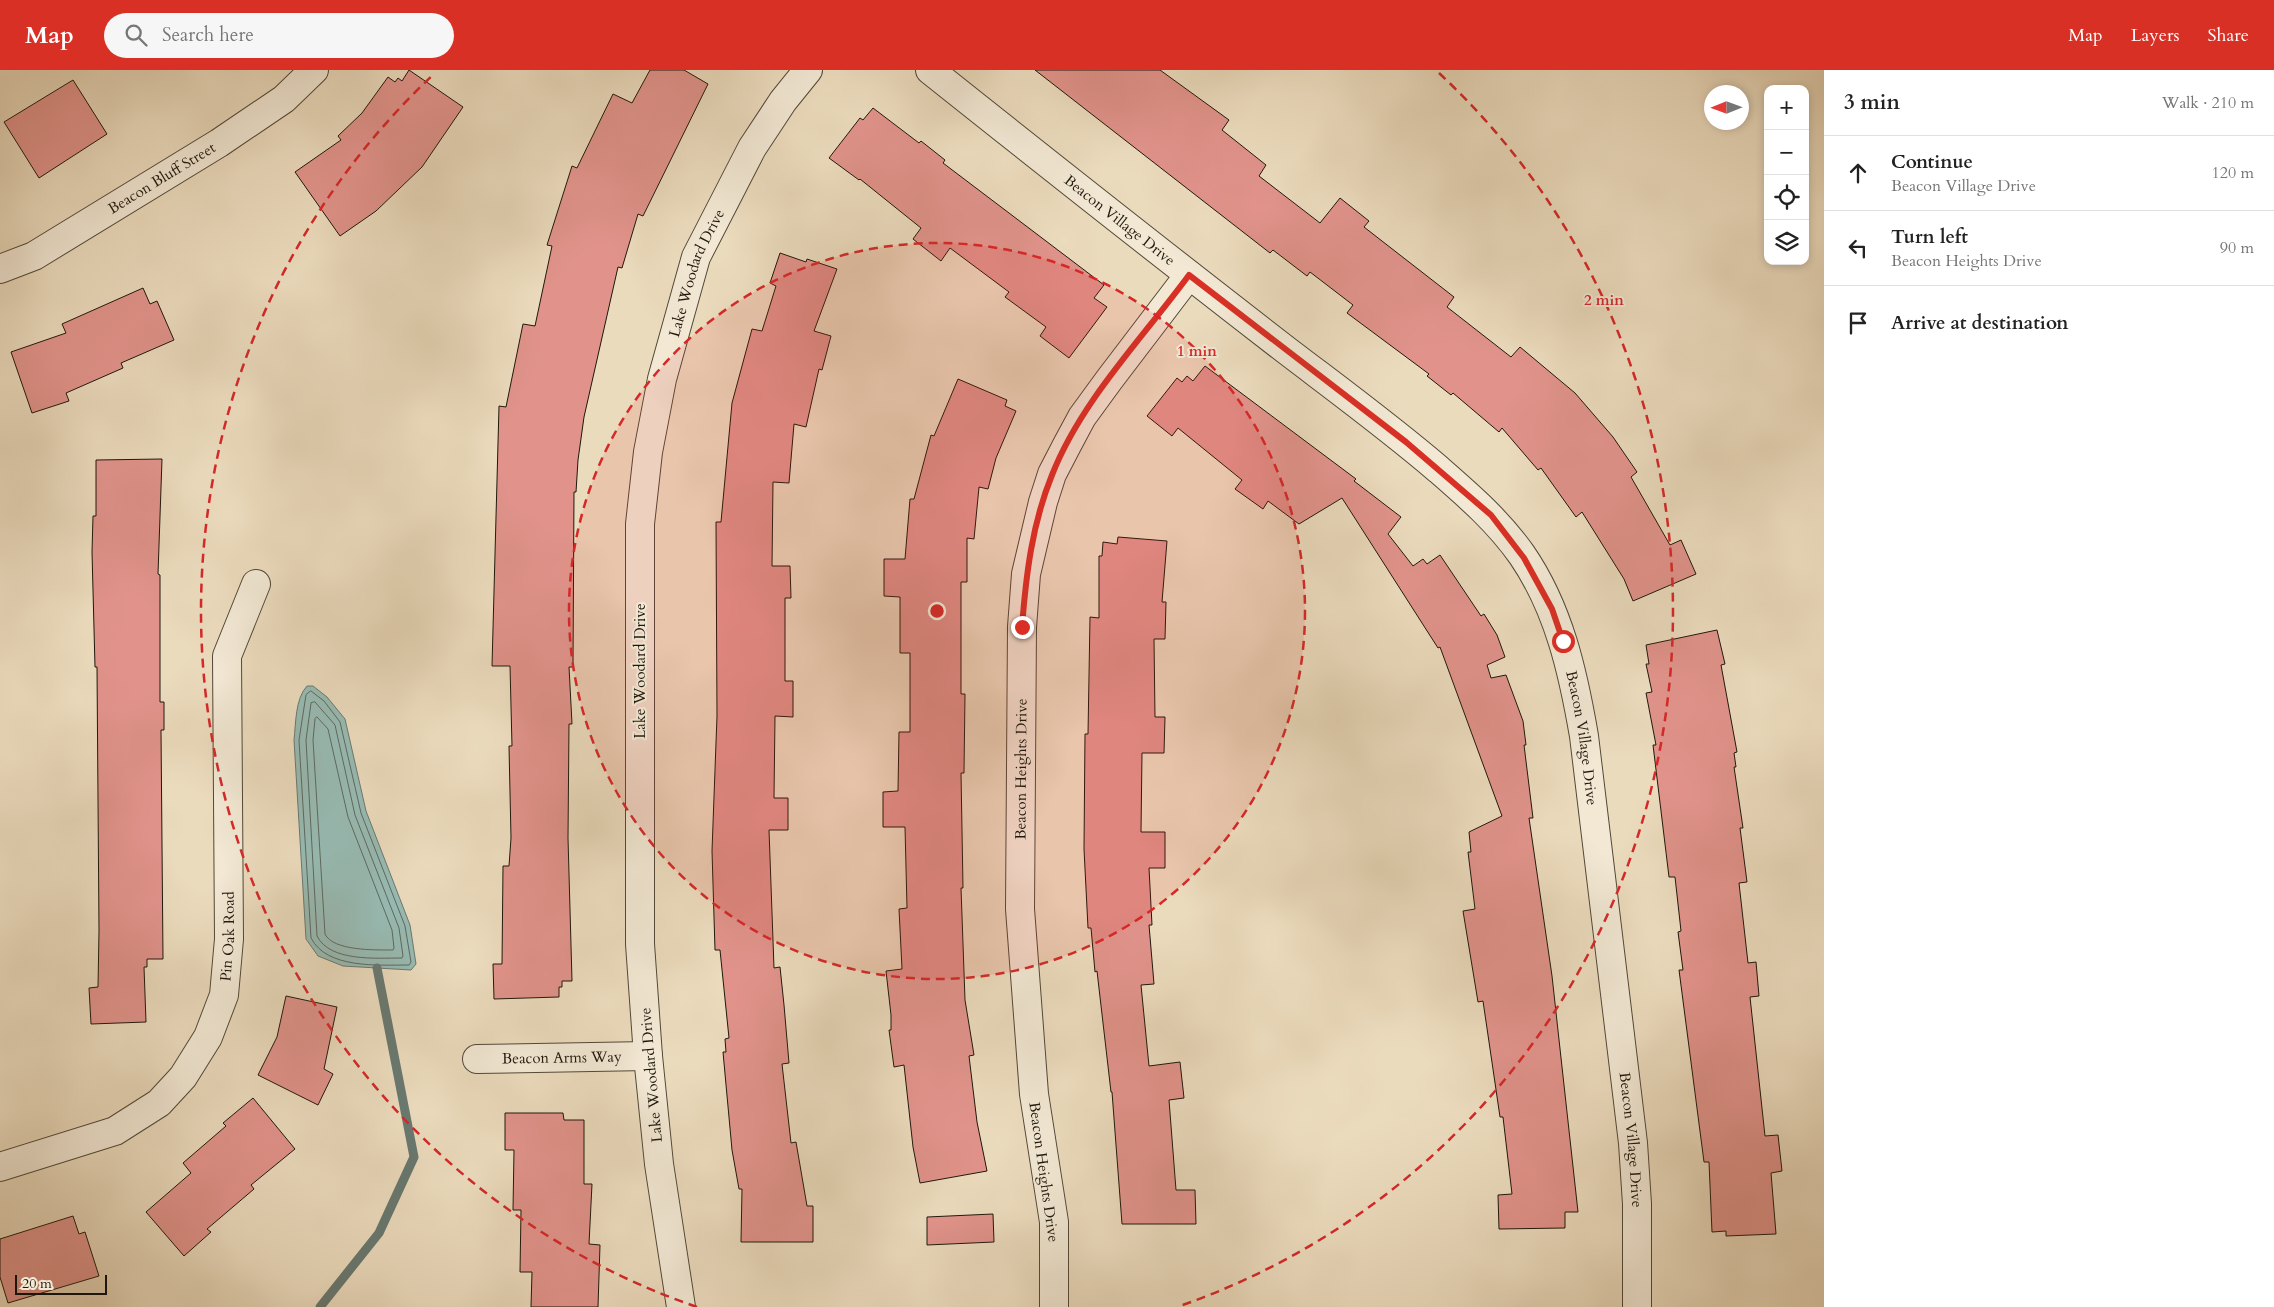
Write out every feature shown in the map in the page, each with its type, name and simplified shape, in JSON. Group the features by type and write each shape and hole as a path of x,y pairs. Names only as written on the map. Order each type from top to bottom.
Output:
{"street":[{"name":"Beacon Bluff Street","path":"0,269 34,256 219,142 284,99 314,70"},
{"name":"Lake Woodard Drive","path":"681,1307 659,1164 648,1056 640,944 640,524 648,452 662,379 696,257 752,148 783,102 808,70"},
{"name":"Beacon Village Drive","path":"930,70 1189,275 1406,442 1491,515 1524,558 1552,609 1574,676 1584,736 1633,1143 1637,1204 1637,1307"},
{"name":"Beacon Heights Drive","path":"1054,1307 1054,1222 1033,1085 1020,909 1022,627 1026,574 1042,502 1052,474 1082,417 1189,275"},
{"name":"Pin Oak Road","path":"0,1168 115,1131 159,1103 183,1077 208,1037 224,995 229,939 227,656 256,584"},
{"name":"Beacon Arms Way","path":"477,1059 648,1056"}],"water":[{"path":"307,686 313,686 327,697 345,719 366,811 410,925 416,964 411,970 343,966 318,956 306,939 294,740 298,704"}],"building":[{"path":"409,70 463,107 422,167 376,211 340,236 295,172 341,140 338,136 362,113 388,77 395,82 398,78 402,81"},
{"path":"650,70 684,70 708,84 643,216 638,214 622,268 618,267 584,417 576,492 574,492 573,667 569,667 572,724 569,724 568,838 572,981 562,981 562,987 559,987 559,997 494,999 493,964 502,964 503,866 509,866 511,838 509,746 512,746 510,666 492,666 499,406 506,407 523,324 535,326 552,246 547,245 572,166 577,168 613,94 632,103"},
{"path":"1035,70 1160,70 1229,120 1222,130 1266,165 1259,176 1320,223 1340,198 1369,221 1364,227 1454,297 1447,307 1511,357 1520,347 1575,393 1613,437 1637,472 1631,477 1670,545 1681,540 1696,574 1633,601 1624,579 1582,512 1576,517 1541,468 1538,470 1502,428 1499,432 1453,393 1451,395 1427,376 1429,374 1347,313 1353,305 1310,272 1307,276 1273,250 1270,253"},
{"path":"73,80 107,134 39,178 4,122"},
{"path":"873,108 919,143 921,141 945,160 943,163 1104,285 1094,298 1107,307 1069,358 1040,336 1046,327 1005,297 1009,292 950,248 941,261 913,239 921,228 860,179 829,158 860,118 863,120"},
{"path":"780,253 806,262 807,259 837,269 814,331 831,336 822,370 819,369 806,427 794,424 789,483 773,482 772,566 790,566 791,598 785,598 785,681 793,681 793,717 775,716 774,798 788,798 788,830 769,830 774,968 780,967 784,1005 789,1063 782,1064 791,1143 796,1142 807,1206 813,1206 813,1242 741,1242 742,1189 739,1189 732,1150 723,1052 726,1052 725,1039 729,1038 720,950 715,950 712,851 717,716 716,522 721,522 732,403 752,329 762,331 776,286 770,283"},
{"path":"143,288 150,304 157,301 174,340 121,363 123,368 66,393 69,401 32,413 11,352 66,333 62,324"},
{"path":"1205,366 1356,479 1354,481 1401,517 1388,534 1413,566 1423,559 1427,564 1440,555 1481,616 1484,614 1497,635 1505,657 1487,665 1491,678 1506,675 1523,721 1526,745 1524,745 1533,818 1529,818 1552,976 1578,1212 1565,1212 1565,1228 1499,1229 1498,1195 1512,1194 1503,1117 1500,1117 1483,1001 1478,1002 1463,911 1475,909 1468,852 1471,852 1469,832 1502,816 1440,647 1438,648 1342,498 1299,524 1268,501 1263,509 1235,489 1242,480 1178,428 1172,436 1147,416 1177,378 1182,382 1187,376 1193,381"},
{"path":"958,379 1007,400 1005,406 1016,411 996,458 988,489 979,487 974,539 967,538 967,582 961,582 961,694 965,694 964,773 961,773 963,888 961,888 965,1000 974,1055 969,1056 977,1122 987,1171 920,1183 913,1147 904,1065 894,1067 889,1030 891,1030 891,1015 886,971 902,969 899,909 907,908 905,827 883,827 883,792 898,791 899,732 910,732 910,653 900,653 900,597 884,596 884,559 905,559 910,499 914,499 931,435 934,436"},
{"path":"162,459 158,574 160,575 160,702 164,702 164,730 161,730 163,959 147,959 147,967 144,967 146,1022 91,1024 89,988 98,987 99,931 97,667 95,667 92,552 93,516 96,516 96,460"},
{"path":"1118,537 1167,541 1162,602 1166,602 1165,639 1154,639 1155,717 1165,717 1164,753 1142,753 1141,832 1165,832 1165,868 1149,868 1152,925 1149,925 1154,984 1141,985 1149,1066 1180,1062 1184,1098 1169,1100 1176,1190 1195,1190 1196,1224 1122,1224 1112,1092 1097,971 1095,972 1091,928 1088,928 1084,849 1085,734 1088,734 1090,617 1099,618 1099,556 1102,556 1103,542 1117,544"},
{"path":"1717,630 1725,664 1721,665 1737,752 1734,753 1736,767 1734,767 1743,828 1740,828 1747,882 1739,883 1748,963 1756,962 1759,996 1750,997 1765,1136 1778,1135 1782,1171 1771,1173 1776,1234 1726,1236 1726,1231 1712,1232 1709,1162 1704,1162 1679,970 1683,970 1678,932 1681,931 1675,877 1669,877 1653,745 1656,745 1646,693 1652,692 1646,664 1649,664 1646,645"},
{"path":"286,996 337,1007 324,1069 333,1074 318,1105 258,1075 277,1037"},
{"path":"253,1098 295,1149 251,1185 254,1189 207,1229 211,1232 184,1256 146,1212 191,1173 183,1163 226,1126 223,1123"},
{"path":"505,1113 563,1113 564,1120 584,1120 584,1184 592,1184 589,1244 600,1245 598,1307 531,1307 532,1272 520,1272 521,1210 513,1210 514,1150 505,1150"},
{"path":"993,1214 994,1242 927,1245 927,1217"},
{"path":"73,1216 79,1234 85,1232 99,1276 8,1303 0,1277 0,1239"}],"waterway":[{"path":"320,1307 379,1233 414,1157 377,968"}],"route":[{"path":"1022,627 1026,574 1034,531 1052,474 1082,417 1189,275 1406,442 1491,515 1524,558 1552,609 1563,641"}]}
